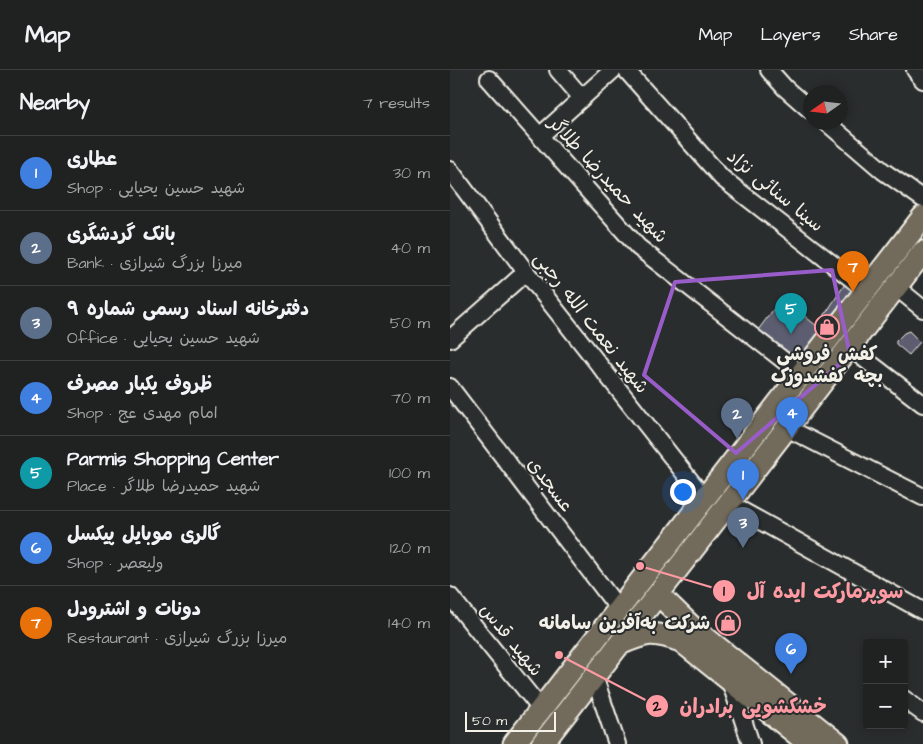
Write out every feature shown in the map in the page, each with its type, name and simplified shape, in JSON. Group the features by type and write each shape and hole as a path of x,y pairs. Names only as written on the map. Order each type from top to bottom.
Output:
{"main road":[{"path":"514,744 923,217"},
{"path":"542,744 923,252"},
{"path":"658,594 682,632 838,744"},
{"path":"618,646 641,634 682,632"},
{"path":"682,632 681,641 809,744"}],"street":[{"path":"558,70 582,98"},
{"path":"540,136 613,70"},
{"name":"سینا سنائی نژاد","path":"626,70 722,178 866,290"},
{"path":"770,70 785,88 803,104"},
{"path":"915,70 923,80"},
{"name":"شهید حمیدرضا طلاگر","path":"489,79 638,247 801,374"},
{"path":"835,130 883,171 923,199"},
{"name":"شهید نعمت الله رجبی","path":"450,170 526,272 704,498"},
{"path":"450,339 526,272"},
{"path":"896,287 923,310"},
{"path":"849,347 923,404"},
{"name":"عسجدی","path":"450,387 618,608"},
{"path":"787,428 923,497"},
{"path":"728,503 923,611"},
{"name":"شهید قدس","path":"450,596 541,709"},
{"path":"594,676 617,744"},
{"path":"730,681 751,744"},
{"path":"908,702 923,713"}],"highlighted area":[{"path":"832,270 850,355 736,453 644,375 675,282"}],"building":[{"path":"847,281 862,293 837,324 824,316"},
{"path":"782,298 828,335 800,370 755,334"},
{"path":"909,331 920,342 909,355 896,344 896,341"}],"place":[{"name":"دونات و اشترودل","path":"853,292"},
{"name":"کفش فروشی بچه کفشدوزک","path":"827,327"},
{"name":"Parmis Shopping Center","path":"791,334"},
{"name":"ظروف یکبار مصرف","path":"792,438"},
{"name":"بانک گردشگری","path":"737,439"},
{"name":"عطاری","path":"743,500"},
{"name":"دفترخانه اسناد رسمی شماره ۹","path":"743,548"},
{"name":"سوپرمارکت ایده آل","path":"640,566"},
{"name":"شرکت به‌آفرین سامانه","path":"728,623"},
{"name":"خشکشویی برادران","path":"559,655"},
{"name":"گالری موبایل پیکسل","path":"791,674"}]}
